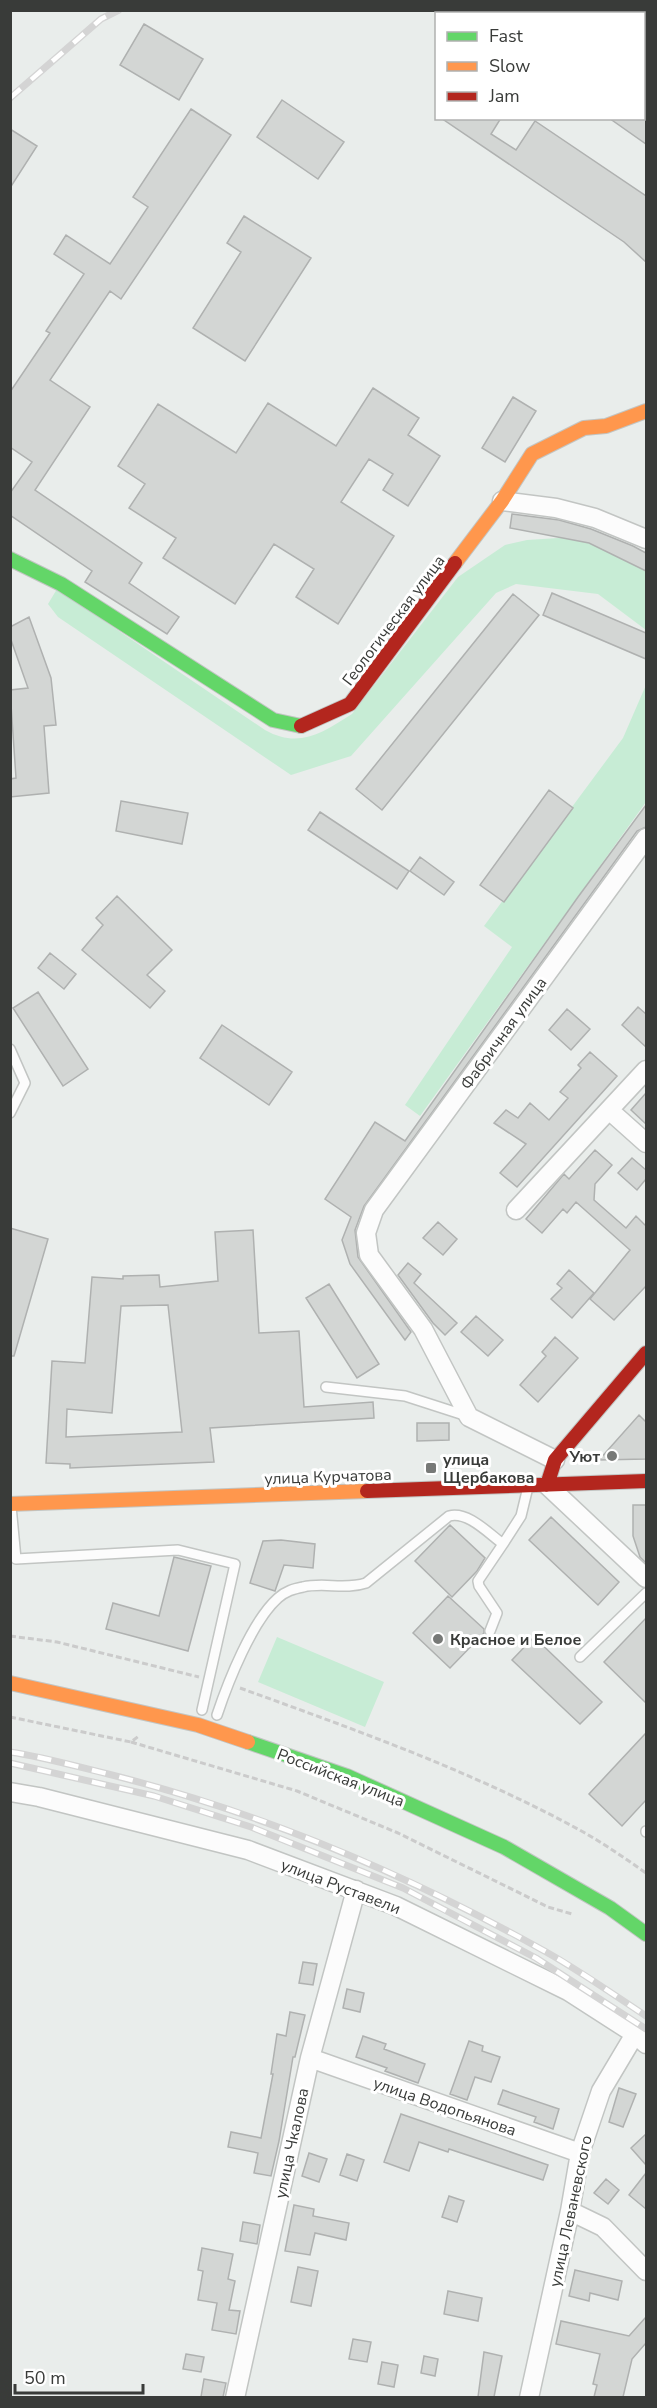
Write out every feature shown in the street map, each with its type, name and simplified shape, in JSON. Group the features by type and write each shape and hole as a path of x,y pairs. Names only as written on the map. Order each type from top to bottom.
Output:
{"street":[{"name":"Геологическая улица","path":"10,559 61,584 273,720 298,727 351,704 502,501 532,454 584,428 606,426 646,411"},
{"path":"502,501 556,508 595,518 646,539"},
{"name":"Фабричная улица","path":"469,1417 423,1329 369,1255 366,1233 374,1210 646,838"},
{"path":"516,1210 646,1070"},
{"path":"609,1110 646,1143"},
{"path":"646,1353 555,1460 546,1485 646,1578"},
{"path":"469,1417 555,1460"},
{"name":"улица Курчатова","path":"11,1504 646,1481"},
{"name":"Российская улица","path":"10,1683 198,1725 347,1776 504,1847 610,1908 646,1934"},
{"path":"197,1709 222,1717"},
{"name":"улица Руставели","path":"10,1792 39,1797 248,1850 356,1890 396,1906 568,1991 641,2039"},
{"name":"улица Чкалова","path":"235,2397 310,2058 356,1890"},
{"name":"улица Леваневского","path":"529,2397 570,2211 580,2153 601,2091 641,2039"},
{"name":"улица Водопьянова","path":"310,2058 580,2153"},
{"path":"570,2211 603,2227 646,2271"}],"lane":[{"path":"10,1049 25,1083 10,1113"},
{"path":"326,1387 405,1396 469,1417"},
{"path":"490,1631 497,1613 478,1586 478,1581 521,1516 528,1486"},
{"path":"11,1504 16,1559 178,1550 235,1564 208,1679 197,1709"},
{"path":"222,1717 228,1684 263,1617 277,1599 289,1590 306,1586 354,1587 366,1583 449,1516 456,1514 464,1516 503,1544"},
{"path":"580,1657 646,1593"}],"path":[{"path":"10,1636 57,1642 208,1679"},
{"path":"228,1684 351,1729 511,1795 586,1834 646,1873"},
{"path":"131,1742 162,1716"},
{"path":"10,1717 131,1742 297,1791 398,1833 548,1907 573,1914"}],"green space":[{"path":"574,537 624,551 646,567 646,630 598,594 516,584 496,593 351,756 291,775 58,617 48,604 57,589 265,730 277,736 300,738 331,727 352,714 458,577 505,545 527,540"},
{"path":"646,685 646,802 420,1116 405,1105 512,947 484,926 623,738"},
{"path":"277,1637 384,1682 365,1727 258,1682"}],"building":[{"path":"144,24 203,59 179,100 120,65"},
{"path":"282,100 344,142 318,179 257,137"},
{"path":"191,109 231,135 121,299 110,291 50,380 90,407 35,490 142,563 129,583 179,617 167,634 85,582 92,571 10,515 10,493 32,462 10,447 10,392 50,333 46,331 84,274 54,254 66,235 110,264 148,207 133,197"},
{"path":"646,118 646,144 612,120 645,120"},
{"path":"444,120 500,120 491,134 516,150 535,121 646,196 646,262 624,242"},
{"path":"10,129 37,146 10,188"},
{"path":"244,216 311,258 245,361 193,328 241,252 227,243"},
{"path":"373,388 419,418 408,435 440,456 408,506 383,490 393,474 369,459 341,502 394,536 338,624 296,597 314,569 274,544 235,604 163,558 176,538 129,508 145,484 118,466 158,404 236,453 268,403 336,446"},
{"path":"513,397 536,411 505,462 482,448"},
{"path":"512,514 559,520 591,529 633,546 646,553 646,571 589,543 510,528"},
{"path":"552,593 646,633 646,659 543,615"},
{"path":"513,594 539,615 382,810 356,789"},
{"path":"29,617 51,678 56,725 44,726 49,793 10,797 10,779 16,778 10,690 28,688 10,637 10,627"},
{"path":"549,790 573,808 504,902 480,885"},
{"path":"121,801 188,813 182,844 116,831"},
{"path":"646,805 646,827 637,831 364,1206 355,1230 358,1257 411,1332 405,1340 350,1264 342,1240 351,1217 325,1199 375,1122 405,1141"},
{"path":"320,812 409,871 397,889 308,830"},
{"path":"420,857 454,882 444,895 410,871"},
{"path":"117,896 172,950 147,975 165,991 150,1008 82,950 103,925 96,918"},
{"path":"50,953 76,974 64,989 38,968"},
{"path":"38,992 88,1069 63,1086 13,1008"},
{"path":"638,1007 646,1014 646,1047 622,1025"},
{"path":"567,1009 590,1029 571,1050 549,1030"},
{"path":"222,1025 292,1072 269,1105 200,1058"},
{"path":"590,1052 617,1076 517,1187 500,1173 526,1144 494,1123 506,1110 518,1118 530,1103 549,1120 568,1098 560,1092 581,1068 578,1065"},
{"path":"646,1093 646,1124 631,1110"},
{"path":"595,1150 612,1165 595,1184 594,1200 626,1228 636,1216 646,1226 646,1286 614,1320 590,1299 630,1250 576,1202 567,1213 563,1209 542,1233 526,1219 564,1174 569,1179"},
{"path":"632,1158 646,1170 646,1179 637,1190 618,1173"},
{"path":"438,1222 457,1239 443,1255 423,1238"},
{"path":"10,1228 48,1239 14,1356 10,1356"},
{"path":"253,1230 259,1333 299,1331 304,1407 373,1402 374,1418 210,1428 214,1462 70,1468 70,1464 46,1463 52,1361 85,1363 92,1277 123,1279 123,1276 159,1275 160,1287 218,1281 215,1232","holes":["168,1305 182,1432 66,1437 67,1409 112,1413 121,1306"]},
{"path":"408,1263 421,1274 414,1283 457,1323 445,1335 433,1323 398,1275"},
{"path":"569,1270 594,1293 572,1318 551,1299 562,1288 557,1284"},
{"path":"329,1284 379,1364 357,1378 306,1298"},
{"path":"476,1316 503,1340 488,1356 461,1332"},
{"path":"555,1337 578,1358 538,1402 520,1385 546,1356 542,1352"},
{"path":"639,1415 646,1422 646,1459 599,1460"},
{"path":"417,1423 449,1423 449,1440 417,1441"},
{"path":"633,1505 646,1505 646,1563 640,1557 633,1536"},
{"path":"551,1517 619,1582 598,1605 529,1540"},
{"path":"450,1525 485,1558 477,1571 452,1597 415,1561"},
{"path":"281,1540 315,1544 313,1568 284,1565 275,1591 250,1583 263,1541"},
{"path":"174,1557 211,1566 188,1651 106,1629 113,1603 159,1616"},
{"path":"448,1596 484,1629 484,1633 450,1668 413,1633"},
{"path":"646,1618 646,1703 604,1662"},
{"path":"534,1637 602,1702 580,1724 512,1660"},
{"path":"646,1733 646,1800 622,1826 589,1794"},
{"path":"303,1962 317,1964 313,1985 299,1983"},
{"path":"347,1989 364,1993 360,2012 343,2008"},
{"path":"290,2012 305,2015 295,2057 293,2057 271,2176 254,2173 258,2153 228,2147 231,2132 261,2138 273,2074 271,2074 277,2034 286,2036"},
{"path":"363,2036 386,2044 384,2049 425,2064 418,2083 385,2071 387,2068 356,2057"},
{"path":"469,2041 483,2046 482,2051 500,2057 491,2082 475,2077 467,2100 450,2094"},
{"path":"619,2088 636,2094 623,2127 609,2122"},
{"path":"503,2090 559,2109 553,2129 534,2122 536,2117 498,2104"},
{"path":"401,2114 548,2165 543,2180 449,2149 448,2152 419,2142 409,2171 384,2162"},
{"path":"646,2134 646,2165 631,2148"},
{"path":"309,2153 327,2159 319,2182 302,2176"},
{"path":"347,2154 364,2160 357,2181 340,2175"},
{"path":"646,2173 646,2209 629,2195"},
{"path":"606,2179 619,2190 608,2204 594,2193"},
{"path":"449,2196 464,2201 457,2222 442,2217"},
{"path":"294,2205 314,2209 313,2216 349,2223 346,2240 315,2233 310,2255 285,2251"},
{"path":"243,2222 260,2225 257,2244 240,2241"},
{"path":"202,2248 233,2254 228,2279 235,2281 229,2310 240,2311 236,2334 212,2330 217,2303 198,2300 203,2271 198,2270"},
{"path":"298,2267 318,2271 311,2306 291,2302"},
{"path":"575,2270 622,2281 618,2300 590,2293 589,2301 569,2296"},
{"path":"448,2291 482,2298 478,2321 444,2314"},
{"path":"646,2317 646,2343 632,2359 623,2397 594,2397 597,2385 593,2384 600,2354 556,2344 561,2321 629,2336"},
{"path":"353,2339 371,2342 367,2362 349,2359"},
{"path":"484,2352 502,2356 494,2397 478,2397"},
{"path":"186,2354 204,2357 201,2372 183,2369"},
{"path":"424,2356 438,2359 435,2376 421,2373"},
{"path":"382,2362 398,2365 394,2387 378,2384"},
{"path":"204,2379 226,2383 223,2397 201,2397"}],"railway":[{"path":"10,98 101,19 119,10"},
{"path":"10,1752 35,1756 165,1789 329,1847 487,1920 566,1964 646,2016"},
{"path":"10,1763 154,1796 251,1827 403,1888 536,1958 646,2029"}],"traffic: fast":[{"path":"10,559 61,584 273,720 301,726"},
{"path":"248,1742 347,1776 504,1847 610,1908 646,1934"}],"traffic: slow":[{"path":"455,563 502,501 532,454 584,428 606,426 646,411"},
{"path":"10,1504 367,1491"},
{"path":"10,1683 198,1725 248,1742"}],"traffic: jam":[{"path":"301,726 350,704 455,563"},
{"path":"547,1485 555,1460 646,1353"},
{"path":"367,1491 646,1481"}],"place":[{"name":"Уют","path":"612,1456"},
{"name":"улица Щербакова","path":"431,1468"},
{"name":"Красное и Белое","path":"438,1639"}]}
